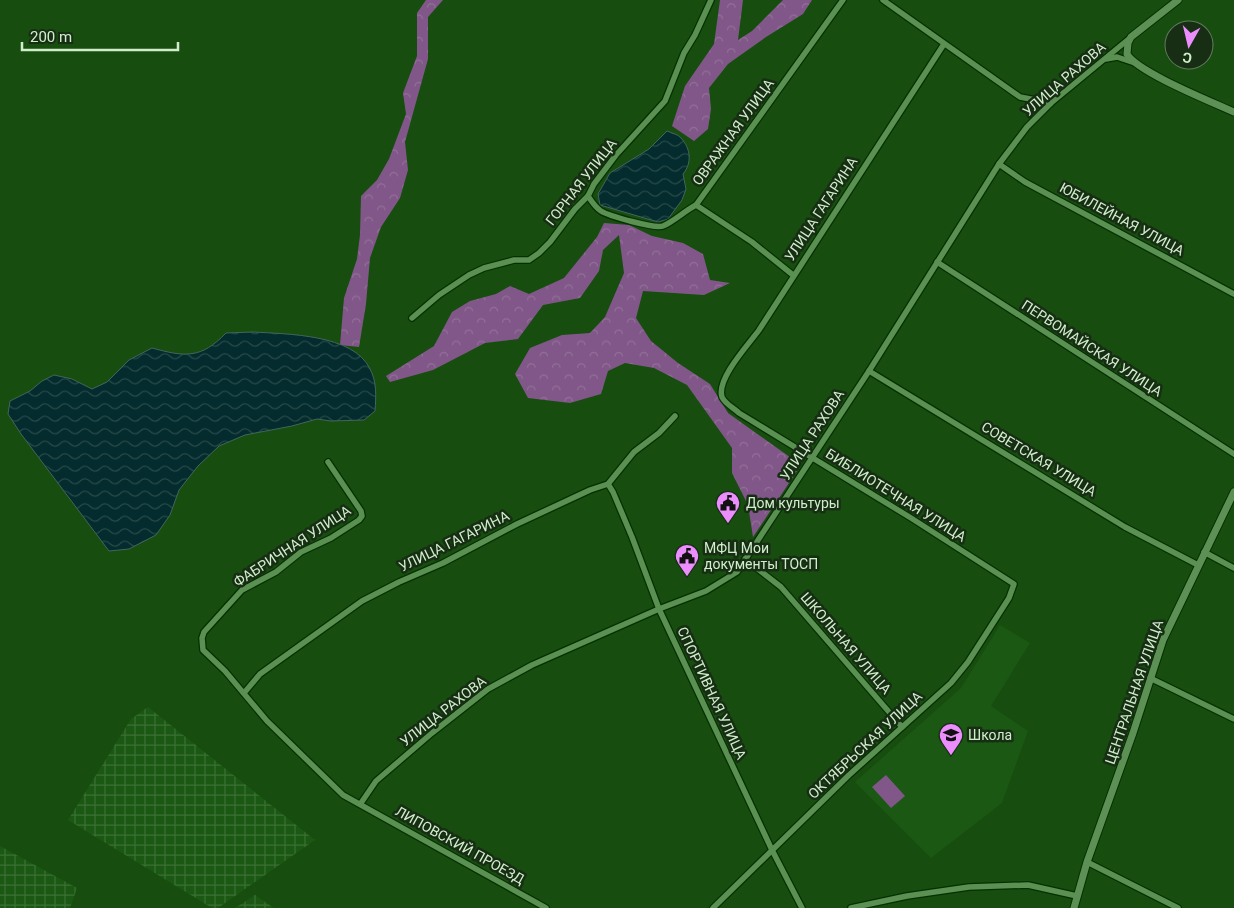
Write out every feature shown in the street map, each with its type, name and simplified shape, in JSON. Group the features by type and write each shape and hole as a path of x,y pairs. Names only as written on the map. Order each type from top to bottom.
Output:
{"main road":[{"path":"1175,1 1131,37 1128,43 1127,54 1135,63 1199,97 1234,112"},
{"name":"ЦЕНТРАЛЬНАЯ УЛИЦА","path":"1074,908 1163,640 1234,492"}],"street":[{"name":"ГОРНАЯ УЛИЦА","path":"412,318 439,295 469,274 514,260 529,260 550,242 575,209 588,196 594,184 616,154 665,101 684,53 695,35 711,0"},
{"name":"ОВРАЖНАЯ УЛИЦА","path":"793,275 752,242 696,205 843,0"},
{"path":"882,0 1020,97 1051,103"},
{"name":"УЛИЦА РАХОВА","path":"361,804 376,781 432,733 488,689 532,665 706,590 737,572 869,371 1000,164 1027,128 1051,103 1131,37"},
{"name":"УЛИЦА ГАГАРИНА","path":"721,389 727,374 759,330 944,44"},
{"path":"1104,59 1117,58 1135,63"},
{"name":"ЮБИЛЕЙНАЯ УЛИЦА","path":"1000,164 1025,182 1234,294"},
{"path":"588,196 593,204 602,212 658,227 664,226 696,205"},
{"name":"ПЕРВОМАЙСКАЯ УЛИЦА","path":"937,262 1234,454"},
{"name":"СОВЕТСКАЯ УЛИЦА","path":"869,371 1125,527 1198,565"},
{"name":"БИБЛИОТЕЧНАЯ УЛИЦА","path":"721,389 725,402 739,413 911,518 1014,584"},
{"path":"608,484 634,452 659,433 675,416"},
{"name":"ФАБРИЧНАЯ УЛИЦА","path":"203,650 202,638 204,632 242,590 276,572 302,552 331,538 362,516 361,511 328,462"},
{"name":"УЛИЦА ГАГАРИНА","path":"244,693 260,674 362,601 443,563 570,498 608,484"},
{"name":"СПОРТИВНАЯ УЛИЦА","path":"608,484 632,537 659,609 772,850 802,908"},
{"path":"1204,552 1234,568"},
{"name":"ШКОЛЬНАЯ УЛИЦА","path":"745,559 781,587 902,728"},
{"name":"ОКТЯБРЬСКАЯ УЛИЦА","path":"713,908 849,775 951,683 1009,598 1014,584"},
{"name":"ЛИПОВСКИЙ ПРОЕЗД","path":"203,650 244,693 267,721 344,795 546,908"},
{"path":"1150,678 1234,719"},
{"path":"1088,862 1178,908"},
{"path":"851,908 907,896 969,887 1028,885 1077,896"}],"shaded area":[{"name":"Школа","path":"1000,625 1030,643 991,706 1028,731 1002,803 931,858 855,782 961,688"},
{"path":"148,707 315,840 218,908 212,908 68,820 131,719"},
{"path":"0,846 77,888 70,908 0,908"},
{"path":"255,895 274,908 235,908"}],"green space":[{"path":"426,0 443,0 428,17 428,59 405,142 408,170 400,198 381,227 370,258 366,304 359,347 340,345 344,298 357,259 361,196 377,180 389,159 406,114 403,93 417,56 417,13"},
{"path":"720,0 743,0 738,40 752,31 783,0 812,0 803,14 728,64 709,88 711,109 708,129 694,141 672,126 685,86 714,44"},
{"path":"604,223 629,225 652,236 683,243 703,254 710,280 730,283 704,295 643,291 636,318 651,341 678,363 710,384 728,413 801,465 753,537 748,505 732,473 732,448 687,385 654,368 625,363 608,371 601,394 570,403 528,398 515,374 530,348 562,335 590,333 605,317 624,273 619,235 603,250 599,271 580,298 543,305 518,339 485,343 433,370 390,382 386,376 434,346 452,312 470,301 496,294 510,286 529,294 564,278 597,237"},
{"path":"886,775 905,796 891,808 872,787"}],"water":[{"path":"667,131 681,138 687,147 689,156 688,165 683,174 686,189 682,200 668,219 658,222 600,205 598,194 610,173 649,149"},
{"path":"253,332 318,338 335,342 350,349 362,357 370,369 376,389 375,411 364,420 331,421 317,419 245,435 219,446 198,466 179,490 170,515 156,535 129,549 109,551 21,434 8,414 10,401 30,391 42,381 54,375 72,379 92,389 107,382 129,360 152,348 174,353 192,354 209,348 226,333"}],"place":[{"name":"Дом культуры","path":"728,524"},
{"name":"МФЦ Мои документы ТОСП","path":"687,577"},
{"name":"Школа","path":"951,756"}]}
